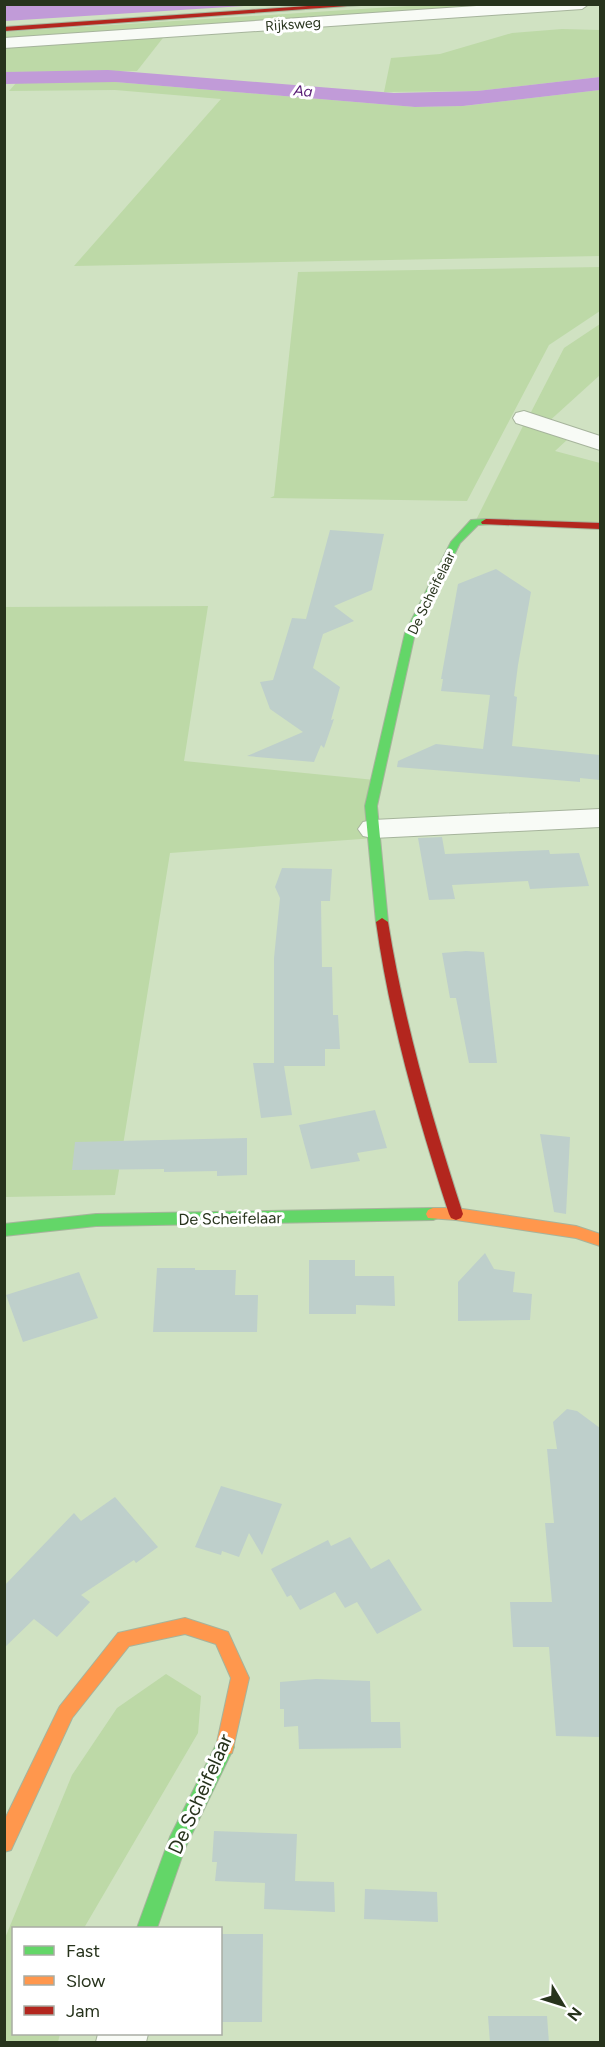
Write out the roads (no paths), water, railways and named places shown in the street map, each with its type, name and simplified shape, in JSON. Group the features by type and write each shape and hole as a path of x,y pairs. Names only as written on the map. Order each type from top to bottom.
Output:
{"street":[{"name":"Rijksweg","path":"4,29 372,4"},
{"name":"Rijksweg","path":"4,43 582,4"},
{"path":"524,418 600,443"},
{"name":"De Scheifelaar","path":"456,1214 417,1093 388,968 376,875 371,806 410,633 456,542 475,522 600,526"},
{"path":"373,829 600,818"},
{"name":"De Scheifelaar","path":"4,1230 96,1220 456,1214 576,1232 600,1240"},
{"name":"De Scheifelaar","path":"4,1843 66,1712 124,1639 184,1626 222,1638 240,1678 227,1743 177,1844 148,1927"}],"water":[{"path":"5,4 262,4 262,5 5,21"},
{"name":"Aa","path":"108,70 394,93 477,91 600,77 600,90 463,106 415,107 115,82 5,84 5,72"}]}
